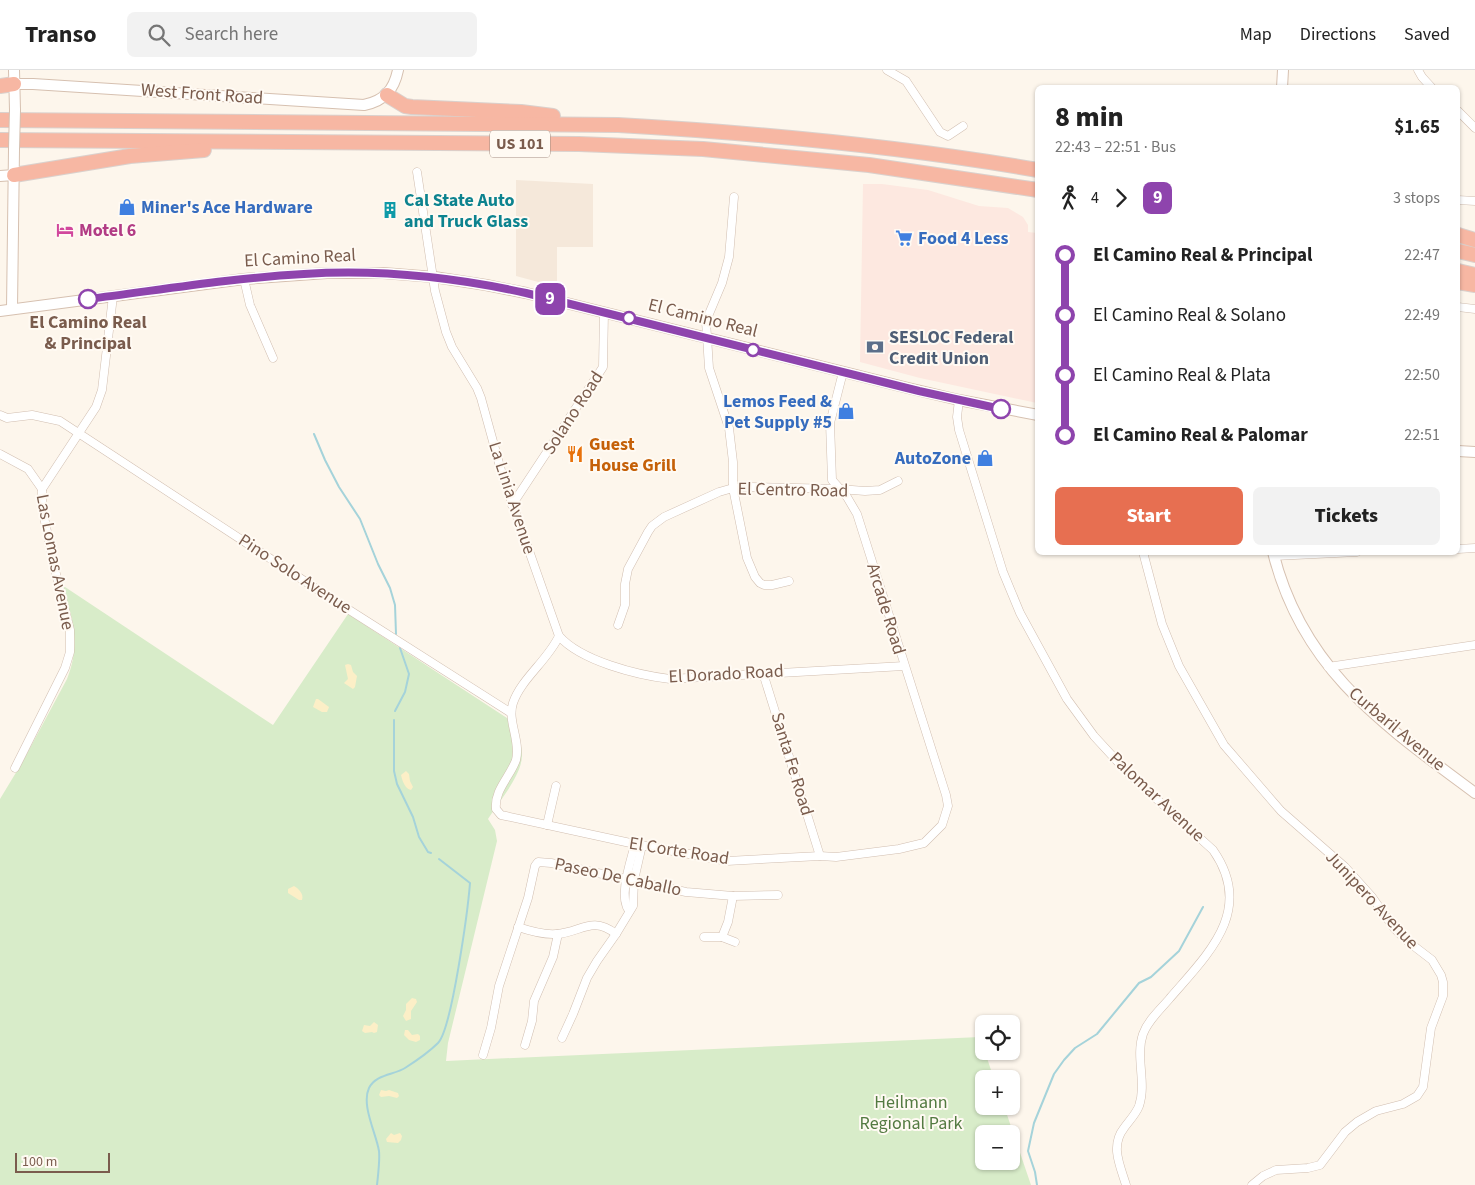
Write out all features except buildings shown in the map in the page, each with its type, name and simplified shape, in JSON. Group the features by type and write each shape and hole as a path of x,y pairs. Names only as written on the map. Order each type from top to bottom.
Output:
{"highway":[{"path":"0,86 14,77"},
{"path":"387,95 405,106 412,107 520,112 618,125"},
{"name":"US 101","path":"0,120 618,125 706,130 857,143 957,156 1035,169"},
{"name":"US 101","path":"0,140 587,144 703,149 869,165 1035,189"},
{"path":"7,175 130,156 316,143"},
{"path":"979,180 1035,196"},
{"path":"1460,236 1475,240"},
{"path":"1460,251 1475,255"},
{"path":"1460,271 1475,275"},
{"path":"1460,282 1475,285"}],"main road":[{"path":"387,95 395,82 398,70"},
{"path":"1282,85 1283,70"},
{"path":"12,309 7,175 14,149 14,77"},
{"name":"West Front Road","path":"14,77 42,84 364,105 373,103 387,95"},
{"name":"El Camino Real","path":"0,311 244,279 304,274 383,273 434,277 507,289 959,400 1035,414"},
{"path":"1460,451 1475,452"},
{"name":"Curbaril Avenue","path":"1273,555 1295,613 1310,641 1328,667 1357,700 1383,723 1475,793"}],"street":[{"path":"887,70 906,81 940,132 944,135 948,136 963,126"},
{"path":"1418,70 1429,85"},
{"path":"1460,113 1475,128"},
{"name":"La Linia Avenue","path":"417,172 437,302 446,332 452,347 481,398 512,505 559,636"},
{"path":"734,197 730,257 722,283 706,321 709,368 729,428 732,447 733,488 744,548 754,577 764,585 789,581"},
{"path":"1460,201 1475,201"},
{"path":"244,279 250,305 273,358"},
{"path":"42,488 96,407 102,390 113,296"},
{"path":"1460,307 1475,309"},
{"name":"Solano Road","path":"512,505 604,367 604,312"},
{"name":"Arcade Road","path":"843,372 830,423 832,480 847,497 857,514 946,794 948,806 942,825 924,843"},
{"name":"Palomar Avenue","path":"959,400 957,417 959,430 1003,572 1020,613 1044,658 1067,699 1094,736 1129,774 1213,850 1225,870 1230,890 1230,910 1218,940 1205,958 1155,1015 1143,1036 1141,1049 1143,1086 1141,1097 1136,1112 1120,1133 1116,1145 1126,1185"},
{"name":"Pino Solo Avenue","path":"0,415 7,418 32,415 60,421 78,435 142,474 511,714"},
{"name":"Las Lomas Avenue","path":"0,454 28,469 42,488 42,507 70,630 70,652 62,676 15,768"},
{"name":"El Centro Road","path":"618,624 625,605 625,584 628,569 652,526 664,517 719,492 733,488 865,491 880,490 898,481"},
{"path":"1460,549 1475,548"},
{"name":"Junipero Avenue","path":"1143,555 1162,624 1179,666 1224,745 1281,811 1357,879 1400,934 1432,960 1442,974 1443,996 1431,1028 1423,1087 1417,1096 1403,1104 1383,1109 1363,1118 1344,1132 1320,1165 1308,1168 1276,1170 1263,1176 1252,1185"},
{"path":"511,714 517,694 551,650 559,636"},
{"name":"El Dorado Road","path":"559,636 565,643 587,656 608,664 658,677 680,679 904,666"},
{"path":"1328,667 1475,645"},
{"name":"Santa Fe Road","path":"764,673 820,856"},
{"name":"El Corte Road","path":"511,714 517,740 517,755 512,769 496,795 495,801 498,811 502,815 639,845 727,861 820,856 836,857 899,849 924,843"},
{"path":"547,825 556,786"},
{"path":"562,1038 596,960 616,934 629,911 626,906 630,879 639,845"},
{"name":"Paseo De Caballo","path":"483,1055 491,1028 501,979 528,898 535,866 538,862 630,879 686,892 733,896 778,895"},
{"path":"722,937 728,922 733,896"},
{"path":"518,927 535,932 558,934 593,925 607,928 616,934"},
{"path":"524,1045 532,1021 534,1001 553,957 558,934"},
{"path":"704,937 722,937 735,942"}],"shaded area":[{"path":"516,180 593,184 593,247 557,247 557,287 516,276"},
{"path":"863,184 882,184 928,190 979,206 1008,208 1023,217 1028,225 1028,232 1035,233 1035,403 920,378 860,362"}],"green space":[{"name":"Heilmann Regional Park","path":"62,585 273,725 348,614 516,724 522,752 521,764 509,789 488,819 495,830 497,841 448,1043 446,1061 975,1037 975,1060 988,1060 991,1070 975,1070 975,1115 1007,1115 1010,1125 975,1125 975,1170 1020,1170 1020,1153 1031,1185 0,1185 0,799 23,761 67,679 74,654 72,621"}],"sand":[{"path":"345,665 351,665 353,672 357,676 353,689 344,683 348,679"},
{"path":"316,699 329,707 327,712 322,712 313,707"},
{"path":"406,771 409,774 413,787 411,790 405,786 401,777"},
{"path":"294,886 301,892 302,900 288,893 288,889"},
{"path":"412,998 416,999 417,1002 411,1011 411,1019 406,1021 403,1016 406,1004"},
{"path":"374,1022 378,1025 377,1032 365,1033 362,1031 364,1025 370,1026"},
{"path":"405,1030 408,1030 412,1035 418,1034 420,1040 416,1042 409,1040 404,1035"},
{"path":"381,1090 398,1093 399,1096 397,1098 381,1097 379,1095"},
{"path":"391,1133 394,1135 400,1133 402,1136 398,1143 387,1142 386,1139"}],"waterway":[{"path":"314,434 339,487 360,519 390,588 395,605 396,634"},
{"path":"395,711 405,692 409,674 400,648"},
{"path":"394,720 394,771 397,784 413,817 419,837 428,852 431,853"},
{"path":"377,1185 379,1151 368,1111 367,1095 369,1088 376,1080 401,1070 427,1053 438,1043 449,1016 454,993 470,883 439,859"},
{"path":"1037,1185 1028,1151 1034,1123 1054,1074 1075,1048 1097,1034 1139,983 1151,977 1179,951 1203,907"}],"bus line":[{"name":"9","path":"88,299 244,279 304,274 383,273 434,277 526,293 919,391 1001,409"}],"place":[{"name":"Miner's Ace Hardware","path":"127,207"},
{"name":"Cal State Auto and Truck Glass","path":"390,210"},
{"name":"Motel 6","path":"65,230"},
{"name":"Food 4 Less","path":"904,238"},
{"name":"El Camino Real & Principal","path":"88,299"},
{"name":"SESLOC Federal Credit Union","path":"875,347"},
{"name":"Lemos Feed & Pet Supply #5","path":"846,411"},
{"name":"Guest House Grill","path":"575,454"},
{"name":"AutoZone","path":"985,458"}]}
